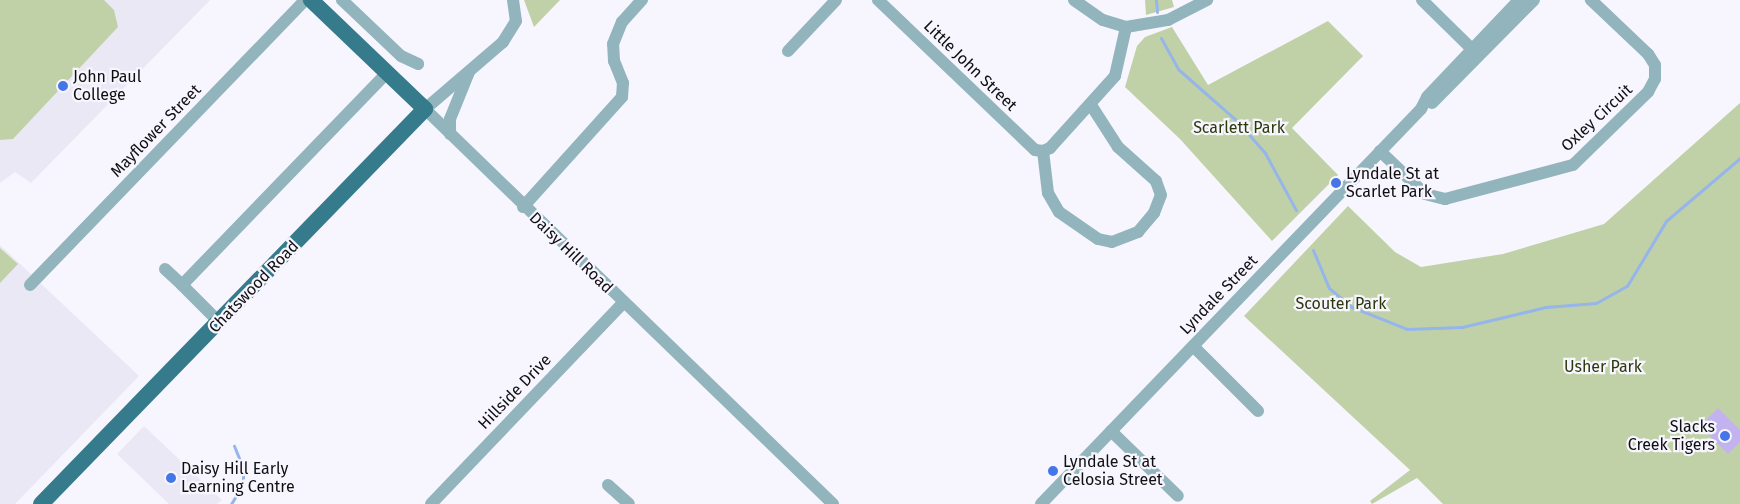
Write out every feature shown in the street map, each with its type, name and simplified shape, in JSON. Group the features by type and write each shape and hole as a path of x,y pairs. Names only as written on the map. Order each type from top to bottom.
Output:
{"main road":[{"name":"Daisy Hill Road","path":"311,0 425,109"},
{"name":"Chatswood Road","path":"41,504 220,323 425,109"}],"street":[{"name":"Mayflower Street","path":"30,285 306,0"},
{"path":"342,0 401,56 418,64"},
{"path":"523,207 622,97 623,83 614,61 612,44 622,22 642,0"},
{"path":"788,50 836,0"},
{"name":"Little John Street","path":"878,0 1035,150 1043,151"},
{"path":"1074,0 1103,20 1126,27 1168,20 1207,0"},
{"path":"1422,0 1475,53"},
{"name":"Lyndale Street","path":"1475,53 1519,0"},
{"name":"Lyndale Street","path":"1041,504 1420,109 1475,53 1534,0"},
{"name":"Oxley Circuit","path":"1380,151 1425,194 1445,199 1573,165 1629,112 1656,79 1655,65 1648,54 1591,0"},
{"name":"Chatswood Road","path":"425,109 503,42 516,21 514,3"},
{"path":"1091,105 1118,147 1156,181 1161,195 1158,204 1138,232 1112,242 1098,239 1059,212 1048,193 1043,151 1050,148 1091,105 1115,76 1126,27"},
{"name":"Chatswood Road","path":"450,134 450,119 469,72"},
{"path":"182,285 387,73"},
{"name":"Daisy Hill Road","path":"425,109 523,207 833,504"},
{"path":"165,269 220,323"},
{"name":"Hillside Drive","path":"432,504 623,303"},
{"path":"1193,346 1258,411"},
{"path":"1111,431 1178,496"},
{"path":"608,485 629,504"}],"shaded area":[{"name":"John Paul College","path":"0,0 210,0 31,183 15,172 0,183"},
{"path":"0,245 139,376 15,504 0,504"},
{"name":"Daisy Hill Early Learning Centre","path":"144,426 222,500 217,504 169,504 117,454"}],"green space":[{"path":"0,0 104,0 114,10 118,27 13,139 0,140"},
{"path":"524,0 560,0 534,27"},
{"path":"1145,0 1172,0 1174,7 1146,15"},
{"name":"Scarlett Park","path":"1328,21 1363,56 1292,128 1338,175 1272,241 1180,139 1125,87 1137,46 1145,37 1172,27 1208,85"},
{"name":"Usher Park","path":"1740,103 1740,504 1443,504 1417,478 1372,504 1370,501 1410,470 1244,316 1348,206 1395,252 1421,267 1503,254 1604,224"},
{"path":"0,248 18,264 0,283"}],"building":[{"name":"Slacks Creek Tigers","path":"1718,408 1740,430 1740,442 1728,454 1700,426"}],"waterway":[{"path":"1156,0 1157,12"},
{"path":"1161,38 1178,69 1237,121 1265,153 1296,210"},
{"path":"1313,250 1329,288 1352,307 1407,329 1462,327 1546,307 1596,303 1627,286 1666,221 1740,158"},
{"path":"231,504 243,484 243,468 234,446"}],"place":[{"name":"John Paul College","path":"63,86"},
{"name":"Lyndale St at Scarlet Park","path":"1336,183"},
{"name":"Slacks Creek Tigers","path":"1725,436"},
{"name":"Lyndale St at Celosia Street","path":"1053,471"},
{"name":"Daisy Hill Early Learning Centre","path":"171,478"}],"park label":[{"name":"Scouter Park","path":"1341,304"}]}
